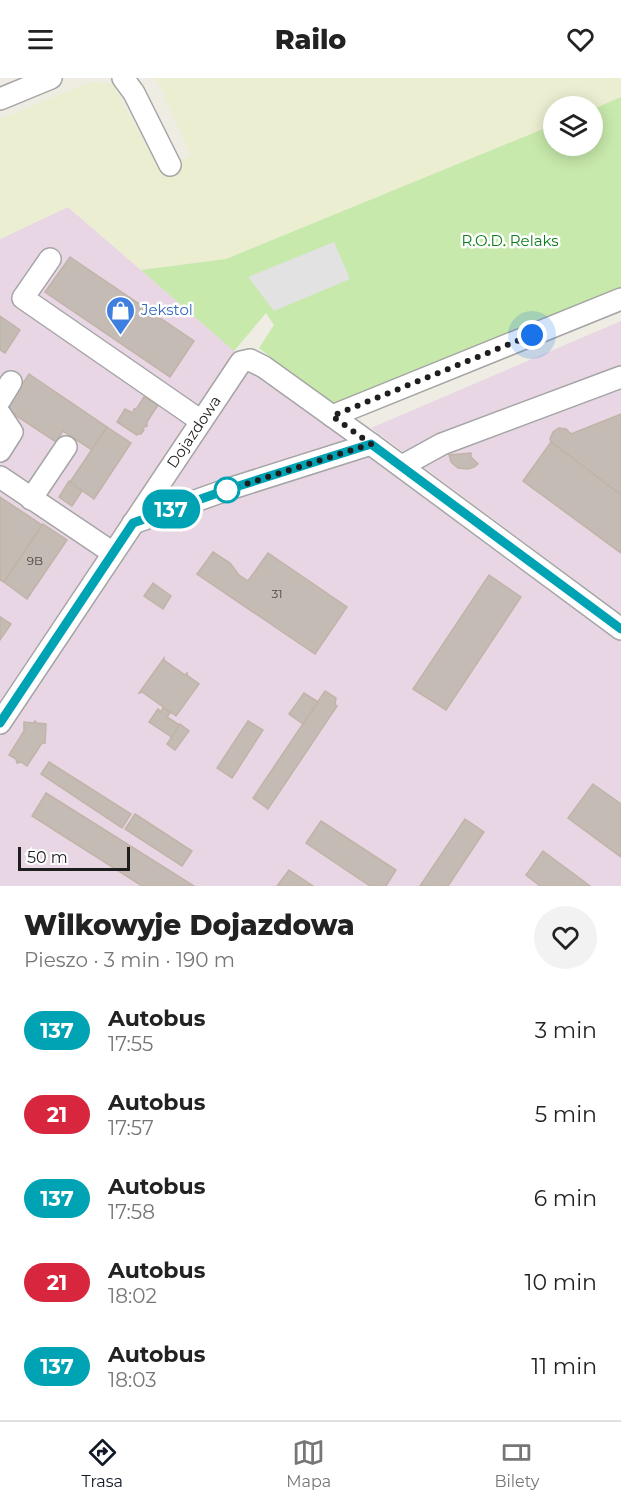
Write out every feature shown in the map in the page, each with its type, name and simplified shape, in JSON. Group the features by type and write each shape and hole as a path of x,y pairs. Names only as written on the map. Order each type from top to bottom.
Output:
{"street":[{"path":"0,99 51,78"},
{"path":"123,78 134,93 170,165"},
{"path":"50,259 23,298 201,421"},
{"path":"332,416 621,299"},
{"name":"Dojazdowa","path":"0,723 238,366 245,360 256,362 264,367 402,466 621,629"},
{"path":"402,466 442,444 621,377"},
{"path":"0,414 12,432 0,451"},
{"path":"133,523 229,489 371,444"},
{"path":"32,499 66,447"},
{"path":"0,477 113,553"}],"shaded area":[{"path":"68,207 245,360 621,628 621,886 0,886 0,239"},
{"path":"334,242 350,279 274,311 248,277"},
{"path":"621,321 621,614 371,428"}],"green space":[{"path":"156,78 621,78 621,97 603,105 603,96 543,96 543,129 226,259 141,270 68,207 0,239 0,119 90,82 113,84 159,169 191,156"},
{"name":"R.O.D. Relaks","path":"621,97 621,293 336,408 259,348 274,325 266,313 234,351 141,270 226,259 543,129 543,156 603,156 603,105"}],"building":[{"path":"70,257 194,341 170,377 45,292"},
{"path":"0,316 20,330 5,353 0,350"},
{"path":"29,374 107,427 92,450 63,431 56,442 6,409"},
{"path":"144,397 158,405 147,422 147,426 142,428 144,430 141,434 137,435 117,422 125,409 133,413"},
{"path":"621,414 621,495 550,439 553,432 559,428 566,429 571,434"},
{"path":"107,427 131,443 94,499 70,482"},
{"path":"551,442 621,495 621,553 523,481"},
{"path":"471,453 471,457 478,464 468,469 458,468 451,462 449,455"},
{"path":"69,481 82,491 72,506 59,497"},
{"path":"0,497 42,525 4,582 0,580"},
{"path":"43,524 67,540 27,599 4,582"},
{"path":"213,552 230,563 239,575 248,581 268,553 347,607 315,654 197,574"},
{"path":"489,575 521,597 446,710 413,689"},
{"path":"153,583 171,596 163,609 144,596"},
{"path":"0,617 11,624 0,640"},
{"path":"164,658 199,684 176,716 142,692 139,693"},
{"path":"325,691 336,698 335,705 337,706 268,809 253,798"},
{"path":"304,693 318,702 303,724 289,714"},
{"path":"163,707 170,713 167,717 181,726 173,738 149,722 158,709 161,712"},
{"path":"35,721 46,724 45,743 42,743 27,766 21,762 17,763 16,759 9,755 24,731 24,722 34,723"},
{"path":"248,721 263,730 232,778 217,768"},
{"path":"180,724 189,731 175,750 167,744"},
{"path":"49,762 131,814 122,828 41,774"},
{"path":"593,784 621,804 621,857 568,818"},
{"path":"46,793 194,886 142,886 32,816"},
{"path":"135,814 192,851 182,866 125,829"},
{"path":"465,819 484,832 448,886 420,886"},
{"path":"321,821 396,870 386,886 370,886 306,843"},
{"path":"543,851 590,886 540,886 526,875"},
{"path":"289,870 313,886 277,886"}],"bus line":[{"name":"137","path":"0,723 133,523 229,489 371,444 621,629"}],"place":[{"name":"Jekstol","path":"120,336"}],"route":[{"path":"227,490 371,444 332,416 532,335"}]}
